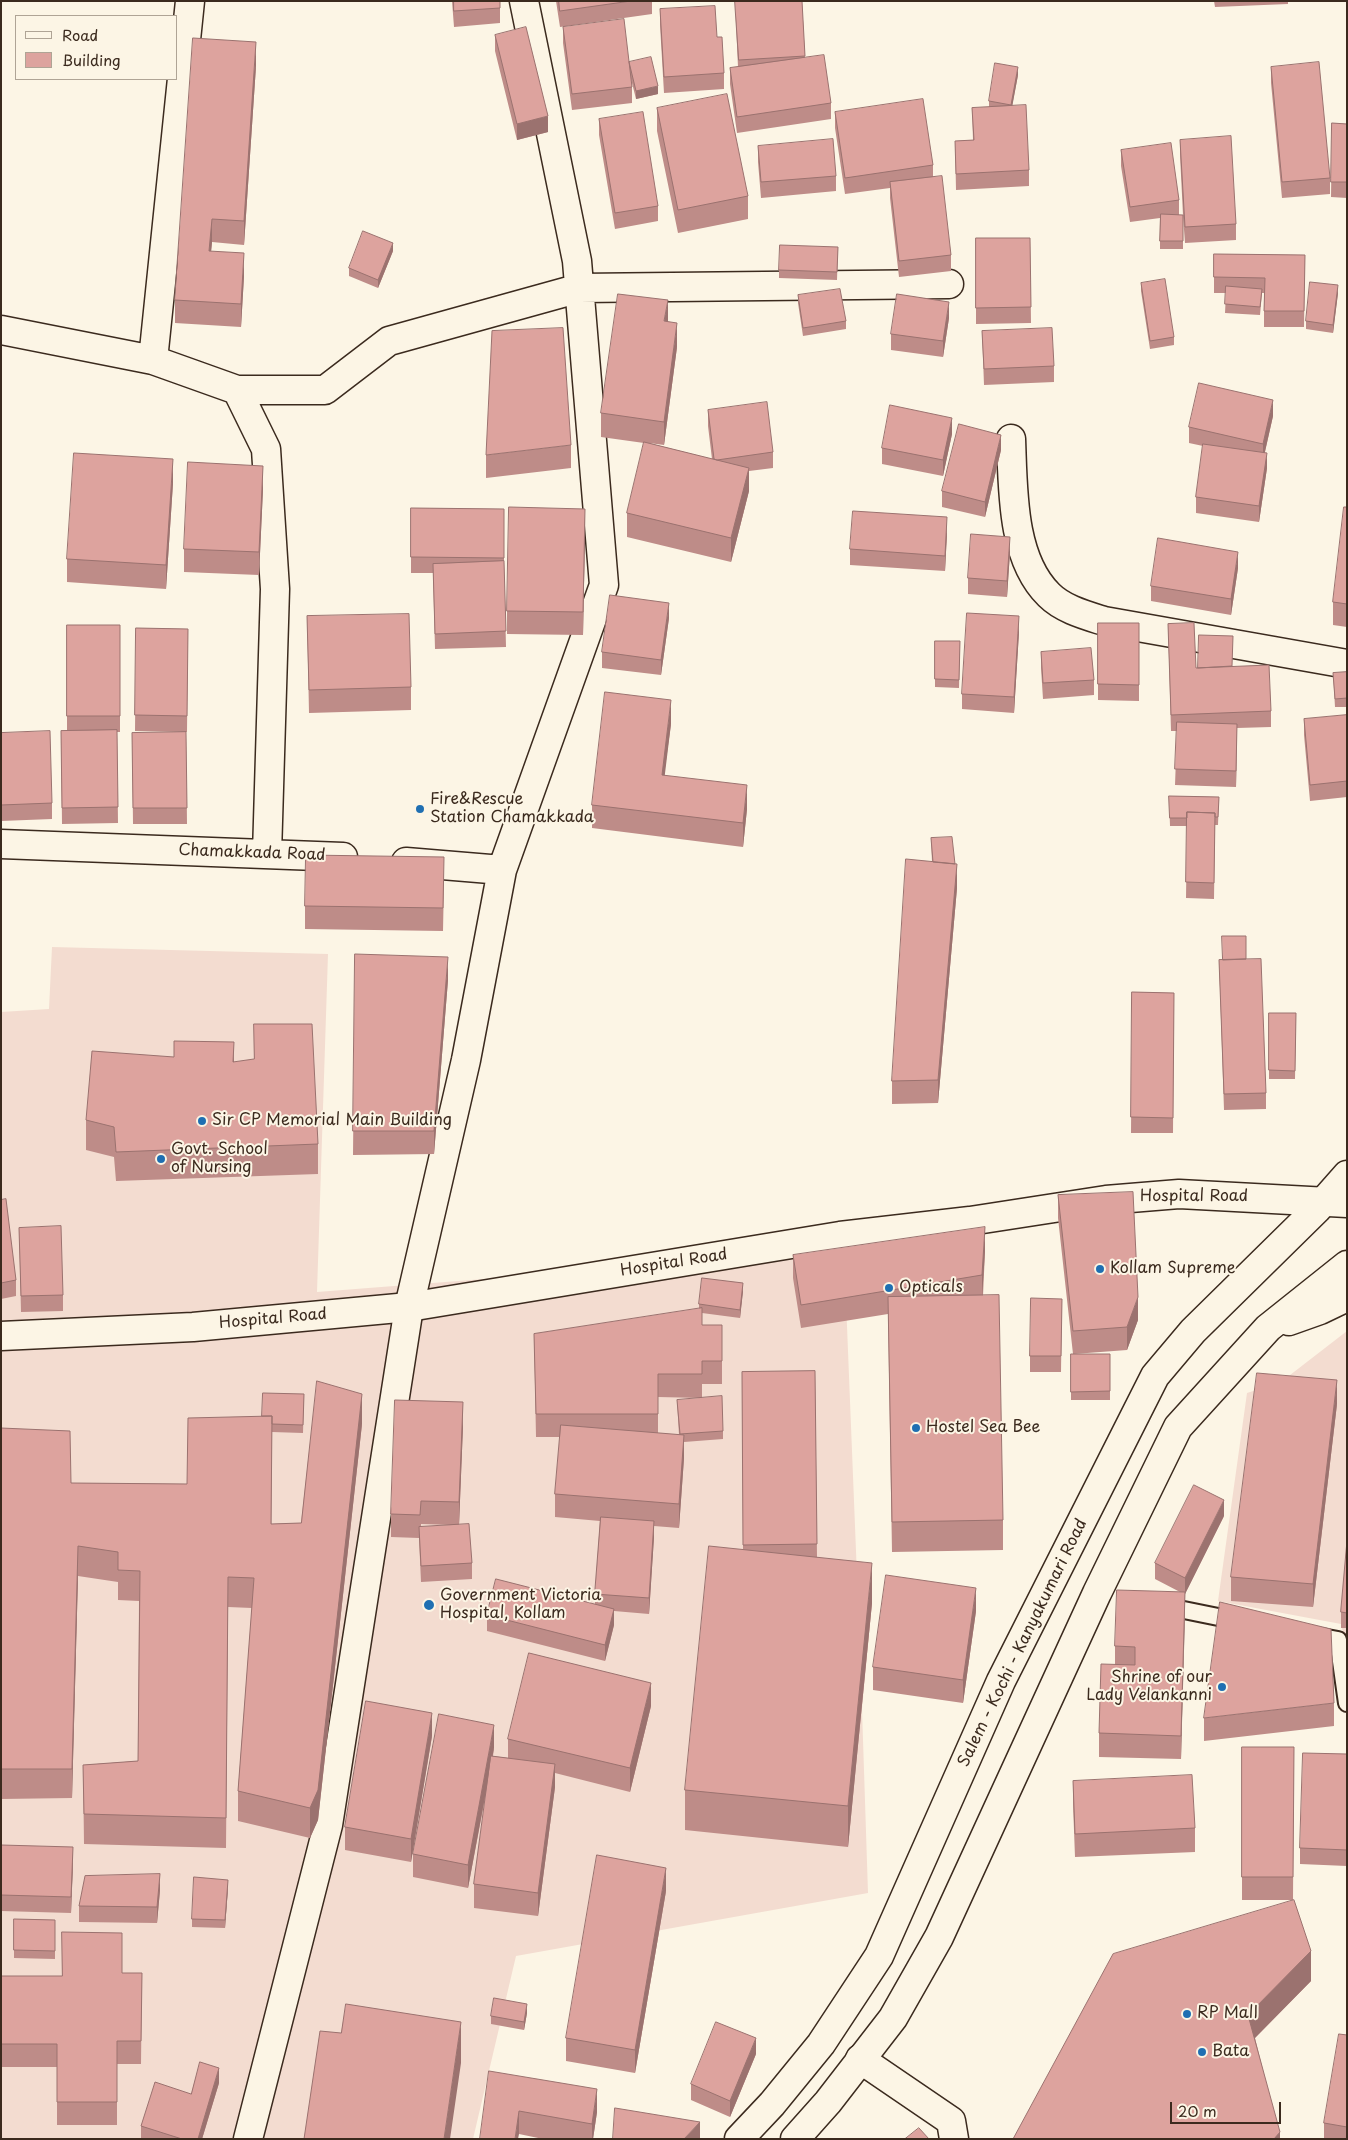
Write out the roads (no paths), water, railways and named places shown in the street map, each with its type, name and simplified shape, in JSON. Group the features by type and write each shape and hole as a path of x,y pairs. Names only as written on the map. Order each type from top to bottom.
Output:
{"street":[{"path":"153,360 190,1"},
{"path":"248,2139 328,1825 409,1306 466,1060 502,870 604,585 577,261 524,1"},
{"path":"1,330 153,360 237,390 325,390 389,341 580,288 949,284"},
{"path":"237,390 266,449 275,589 267,854"},
{"path":"1010,439 1012,486 1018,533 1029,568 1049,596 1075,612 1104,621 1347,664"},
{"name":"Chamakkada Road","path":"1,844 376,859 502,870"},
{"name":"Salem - Kochi - Kanyakumari Road","path":"739,2139 772,2104 821,2044 879,1956 1001,1681 1155,1376 1193,1331 1336,1202 1347,1175"},
{"name":"Hospital Road","path":"1,1336 193,1327 409,1306 840,1236 970,1222 1106,1200 1179,1194 1336,1202"},
{"path":"795,2139 828,2102 894,2018 939,1937 1107,1594 1178,1427 1268,1328 1347,1265"},
{"path":"1268,1328 1320,1310 1347,1297"},
{"path":"860,2059 951,2121 954,2139"}],"lane":[{"path":"1145,1602 1251,1623"},
{"path":"1299,1633 1338,1640 1347,1703"}],"place":[{"name":"Fire&Rescue Station Chamakkada","path":"420,809"},
{"name":"Sir CP Memorial Main Building","path":"202,1121"},
{"name":"Govt. School of Nursing","path":"161,1159"},
{"name":"Kollam Supreme","path":"1100,1269"},
{"name":"Opticals","path":"889,1288"},
{"name":"Hostel Sea Bee","path":"916,1428"},
{"name":"Government Victoria Hospital, Kollam","path":"429,1605"},
{"name":"Shrine of our Lady Velankanni","path":"1222,1687"},
{"name":"RP Mall","path":"1187,2014"},
{"name":"Bata","path":"1202,2052"}]}
